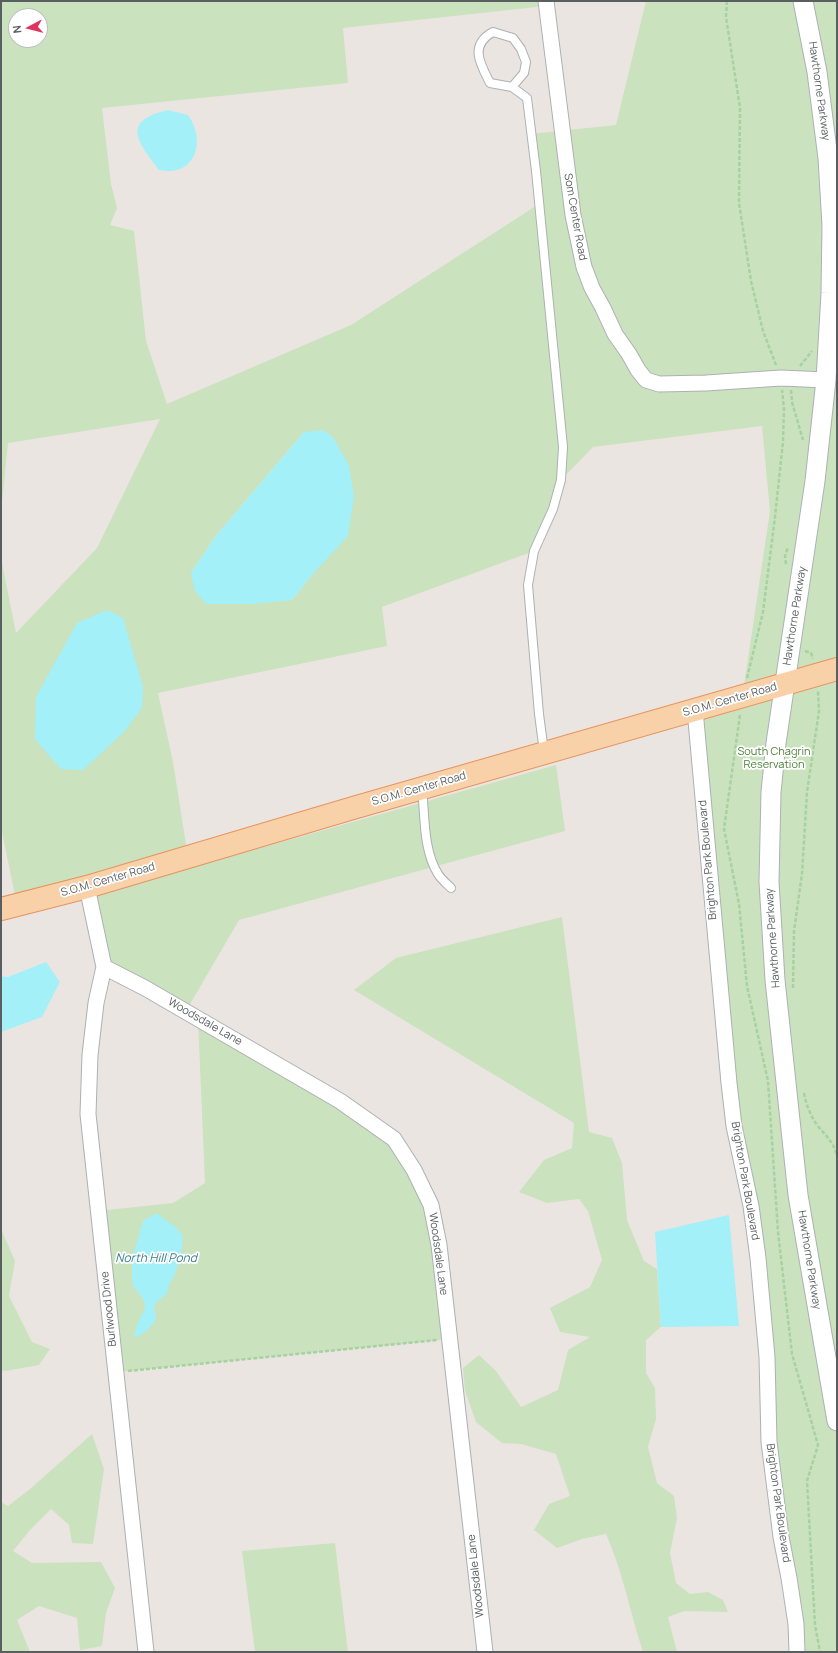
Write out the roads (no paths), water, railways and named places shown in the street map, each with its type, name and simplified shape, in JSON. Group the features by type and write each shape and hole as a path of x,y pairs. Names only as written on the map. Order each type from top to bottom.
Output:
{"main road":[{"name":"S.O.M. Center Road","path":"1,909 87,887 422,788 837,669"}],"street":[{"name":"Som Center Road","path":"546,1 573,215 584,267 592,288 615,334 638,370 646,380 659,384 793,378 826,380"},
{"name":"Hawthorne Parkway","path":"802,1 817,72 831,192 831,277 826,380 815,481 776,743 771,792 769,882 775,980 798,1196 837,1421"},
{"name":"Brighton Park Boulevard","path":"695,710 729,1083 734,1126 751,1206 758,1258 767,1357 769,1442 781,1537 796,1624 797,1652"},
{"path":"87,887 104,967"},
{"name":"Woodsdale Lane","path":"104,967 145,988 340,1101 394,1140 414,1170 431,1205 439,1245 485,1652"},
{"name":"Burlwood Drive","path":"104,967 96,1003 91,1044 88,1114 146,1652"}],"lane":[{"path":"512,87 524,73 526,62 521,49 513,38 493,32 484,37 480,43 478,53 483,70 490,83 512,87 527,98 536,171 563,447 561,480 553,509 534,552 528,585 539,714 544,753"},
{"path":"422,788 428,845 433,864 439,876 451,888"}],"water":[{"path":"168,110 188,115 194,125 197,136 197,146 189,163 181,168 171,171 159,170 140,142 138,134 139,126 143,120"},
{"path":"323,430 333,437 349,466 354,496 348,536 312,575 292,600 252,604 206,604 195,591 191,573 215,537 304,432"},
{"path":"107,610 123,618 143,687 142,708 124,732 83,770 61,769 35,739 36,697 77,623"},
{"path":"46,962 60,982 42,1017 1,1032 1,976 8,977"},
{"name":"North Hill Pond","path":"157,1213 180,1232 183,1238 182,1249 174,1277 169,1284 168,1292 155,1305 155,1321 144,1333 134,1337 137,1325 145,1308 144,1300 133,1286 132,1259 143,1221"},
{"path":"729,1215 739,1326 661,1327 655,1232"}],"park label":[{"name":"South Chagrin Reservation","path":"774,758"}]}
